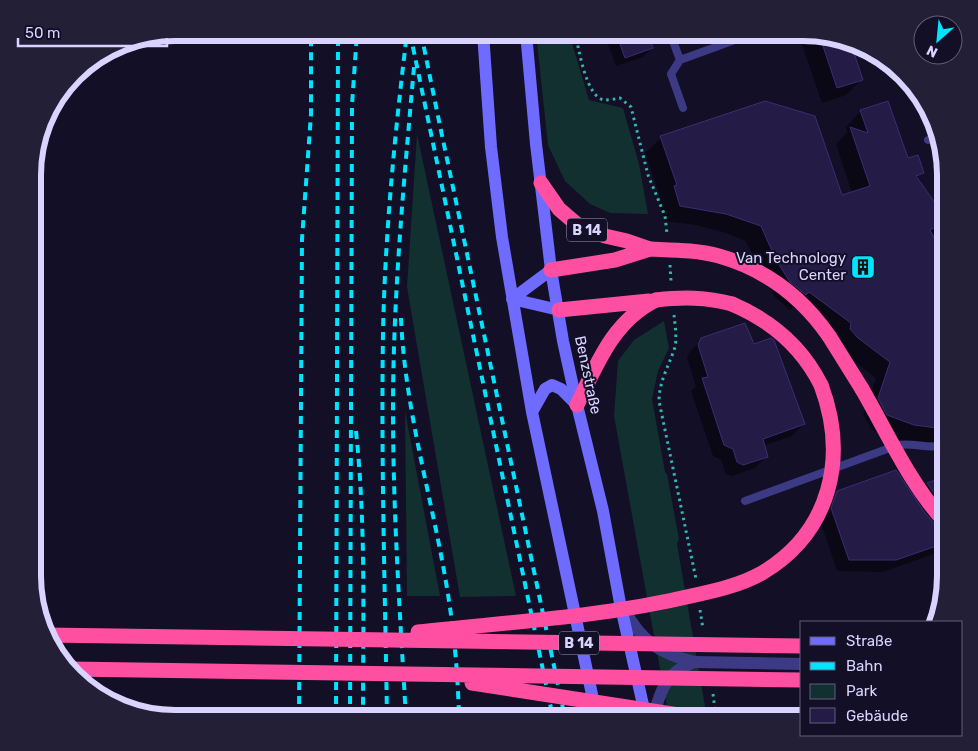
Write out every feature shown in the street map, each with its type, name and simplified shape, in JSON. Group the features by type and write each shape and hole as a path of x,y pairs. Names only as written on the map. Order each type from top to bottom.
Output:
{"highway":[{"name":"B 14","path":"541,183 559,209 580,226 605,236 628,241 650,249 693,252 730,260 769,277 800,300 829,336 908,470 936,510"},
{"name":"B 14","path":"551,270 615,260 650,249"},
{"name":"B 14","path":"357,639 596,613 664,602 750,579 772,566 801,540 819,515 830,483 835,454 828,402 815,372 788,339 764,320 732,304 694,297 656,300"},
{"path":"559,310 656,300"},
{"path":"577,406 598,360 615,333 639,309 656,300"},
{"name":"B 14","path":"55,635 800,646"},
{"name":"B 14","path":"79,669 800,680"},
{"name":"B 14","path":"416,674 648,710"}],"main road":[{"path":"485,41 491,147 502,238 512,299 532,412 595,710"},
{"name":"Benzstraße","path":"527,42 536,144 551,270 577,406 603,511 620,603 644,710"},
{"path":"512,299 551,270"},
{"path":"512,299 559,310"},
{"path":"532,412 545,389 552,385 561,389 577,406"}],"street":[{"path":"620,603 637,632 649,644 666,654 694,662 800,664"},
{"path":"655,710 660,694 671,675 680,667 694,662"},
{"path":"593,697 605,710"}],"lane":[{"path":"673,42 680,60"},
{"path":"683,108 671,74 680,60 730,42"},
{"path":"745,502 898,445 909,444 936,447"}],"path":[{"path":"577,42 589,86 594,94 604,100 620,98 631,107 648,175 665,216 667,236"},
{"path":"670,265 672,284"},
{"path":"674,313 675,345 662,379 659,400 696,583"},
{"path":"699,602 703,631"},
{"path":"712,689 715,710"}],"green space":[{"path":"537,42 572,42 589,100 623,108 639,164 648,214 610,213 590,204 565,181 548,145"},
{"path":"417,134 516,596 460,597 407,287"},
{"path":"664,321 669,348 658,371 652,399 679,539 677,544 706,710 668,710 614,416 618,361 634,340"},
{"path":"405,411 440,596 407,596"}],"building":[{"path":"619,42 651,42 653,48 625,58"},
{"path":"822,43 853,51 863,80 837,88"},
{"name":"Van Technology Center","path":"765,101 815,116 842,195 870,186 850,127 868,133 860,110 888,101 908,158 918,155 924,173 916,176 937,206 937,226 930,230 937,243 936,428 914,425 887,415 878,398 890,362 858,338 850,329 851,323 809,292 806,295 790,282 776,260 761,226 726,214 680,206 674,186 677,185 660,136"},
{"path":"745,323 754,344 771,338 774,340 805,424 763,439 768,457 743,465 737,462 733,449 724,445 702,378 708,377 698,345 701,338"},
{"path":"896,470 925,513 936,526 936,546 896,560 849,560 831,508 837,491"},
{"path":"936,480 936,496 927,483"}],"railway":[{"path":"299,709 302,239 311,114 311,41"},
{"path":"336,709 338,41"},
{"path":"350,709 352,105 356,41"},
{"path":"387,709 383,333 391,183 406,41"},
{"path":"412,41 551,710"},
{"path":"423,41 563,710"},
{"path":"405,709 393,448 393,366 400,238 414,67"},
{"path":"401,318 408,390 449,601 456,660 459,709"},
{"path":"356,431 363,539 363,709"}],"place":[{"name":"Van Technology Center","path":"863,267"}]}
